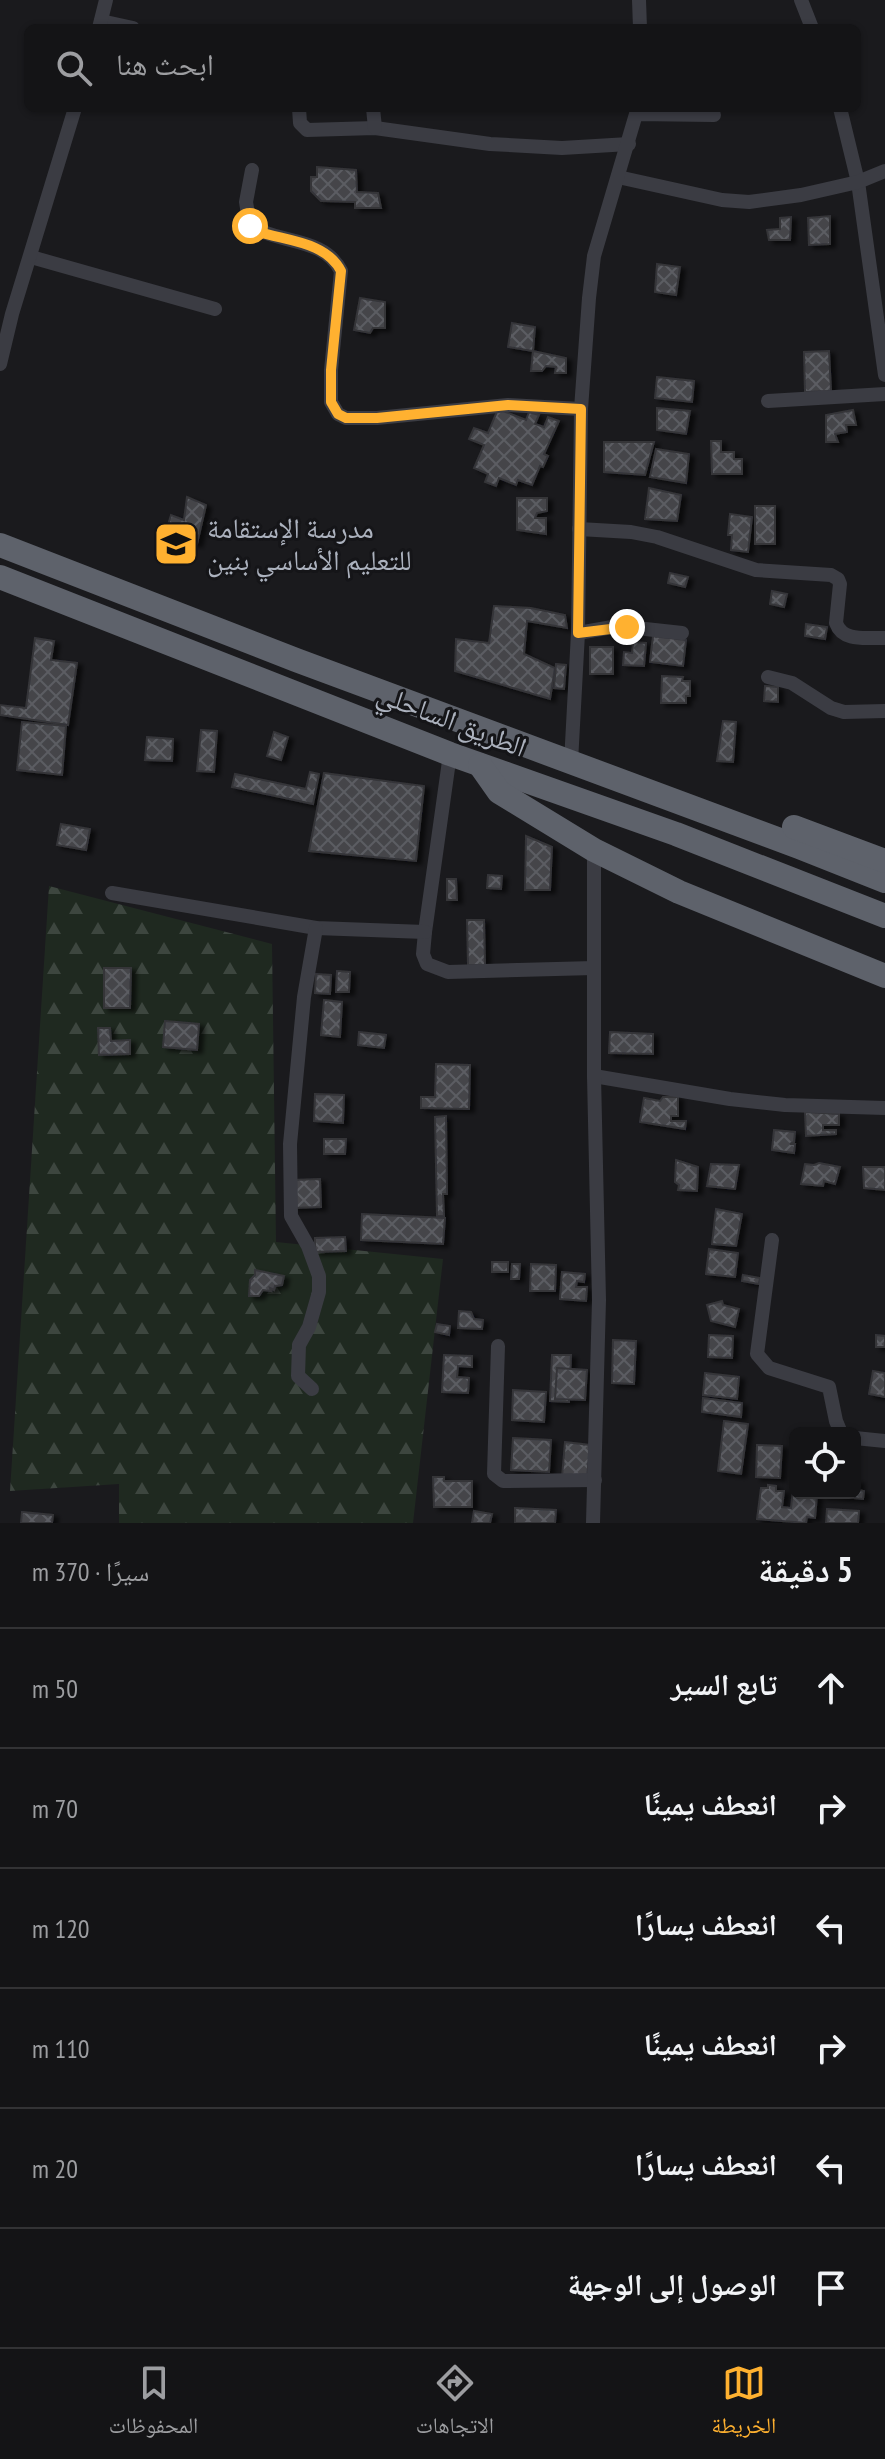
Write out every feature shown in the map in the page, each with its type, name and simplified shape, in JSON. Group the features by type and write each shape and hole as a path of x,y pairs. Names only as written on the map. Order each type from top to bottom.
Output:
{"highway":[{"name":"الطريق الساحلي","path":"0,545 296,660 885,881"},
{"name":"الطريق الساحلي","path":"0,577 450,754 676,834 885,916"},
{"path":"480,765 499,792 594,850 694,898 885,976"},
{"path":"661,795 738,809 885,861"}],"street":[{"path":"100,24 106,0"},
{"path":"639,0 640,24"},
{"path":"801,0 810,24"},
{"path":"0,364 12,314 74,112"},
{"path":"299,112 300,123 307,130 375,128 490,144 562,148 629,144"},
{"path":"373,112 375,128"},
{"path":"571,762 578,633 581,409 586,326 594,256 636,112"},
{"path":"656,112 714,115"},
{"path":"841,112 879,290 885,375"},
{"path":"252,170 246,202 250,226 259,232 322,250 335,259 341,271 331,370 331,402 338,414 346,418 377,418 508,405 581,409"},
{"path":"618,177 735,202 801,195 858,182 885,171"},
{"path":"31,257 215,309"},
{"path":"768,401 885,394"},
{"path":"579,529 657,537 756,570 831,575 840,584 837,629 849,637 885,638"},
{"path":"578,633 618,626 682,633"},
{"path":"768,677 792,683 831,708 844,712 885,711"},
{"path":"450,754 425,932 423,954 427,964 448,972 594,968"},
{"path":"594,850 594,1076 599,1300 594,1523"},
{"path":"112,893 316,928 425,932"},
{"path":"312,1389 298,1376 299,1345 313,1315 319,1292 319,1276 308,1246 291,1216 290,1144 304,997 316,928"},
{"path":"594,1076 744,1101 885,1108"},
{"path":"772,1240 757,1354 769,1368 829,1387 838,1427"},
{"path":"498,1346 494,1474 503,1481 595,1480"},
{"path":"861,1439 885,1441"}],"green space":[{"path":"49,886 272,944 276,1242 443,1259 413,1523 119,1523 119,1484 10,1491"}],"building":[{"path":"317,167 356,170 357,192 378,193 381,208 355,208 355,202 321,201 311,191 311,177 317,177"},
{"path":"830,216 830,244 809,245 808,218"},
{"path":"791,217 790,240 769,240 767,230 780,229 780,218"},
{"path":"657,264 680,267 676,295 655,292"},
{"path":"360,298 385,302 385,328 373,328 370,333 354,330"},
{"path":"512,323 535,327 533,351 508,347"},
{"path":"533,351 566,358 566,373 555,373 556,367 546,366 542,371 531,371"},
{"path":"829,351 831,391 805,392 804,352"},
{"path":"657,377 694,381 692,402 655,398"},
{"path":"657,408 690,411 686,434 657,430"},
{"path":"498,409 526,420 529,412 539,415 535,424 544,427 548,417 559,421 544,454 548,456 532,485 518,480 516,485 499,478 496,486 485,482 488,474 474,468 484,445 469,439 474,428 488,433"},
{"path":"853,410 856,425 846,425 847,432 835,434 838,442 826,442 826,415"},
{"path":"711,441 721,441 721,452 734,452 734,459 742,459 742,474 712,474"},
{"path":"604,442 654,442 645,475 604,472"},
{"path":"656,449 689,454 686,483 650,477"},
{"path":"649,488 681,495 677,521 645,519"},
{"path":"187,497 206,505 197,544 165,535 171,515 184,520"},
{"path":"517,498 547,498 547,511 537,513 535,518 546,518 546,534 517,530"},
{"path":"755,506 775,506 775,544 755,544"},
{"path":"730,514 752,517 748,552 731,550 732,535 728,535"},
{"path":"670,573 688,577 685,587 668,583"},
{"path":"772,591 787,594 784,607 770,604"},
{"path":"494,606 531,608 565,615 567,628 527,621 524,654 555,668 550,699 455,671 456,639 489,643"},
{"path":"806,624 827,627 825,639 805,636"},
{"path":"653,636 686,640 683,666 650,662"},
{"path":"35,638 54,641 51,660 77,663 68,725 0,715 0,705 26,708"},
{"path":"633,642 646,643 644,666 623,665 624,652 632,653"},
{"path":"590,647 613,647 613,674 590,674"},
{"path":"556,664 566,665 564,689 554,688"},
{"path":"662,676 683,677 682,681 690,681 690,696 686,696 686,703 661,703"},
{"path":"765,686 778,687 778,702 764,701"},
{"path":"723,721 736,722 733,762 717,761"},
{"path":"22,722 66,726 62,775 17,770"},
{"path":"201,730 217,731 214,772 197,771"},
{"path":"274,732 288,737 281,760 267,756"},
{"path":"147,737 173,739 172,761 145,760"},
{"path":"310,772 319,774 313,804 232,787 235,774 306,789"},
{"path":"324,773 424,786 416,861 309,851"},
{"path":"61,824 90,829 86,850 57,845"},
{"path":"526,836 552,847 550,890 525,890"},
{"path":"488,875 502,876 501,889 487,888"},
{"path":"447,879 456,879 457,900 447,900"},
{"path":"467,920 484,920 485,965 468,965"},
{"path":"104,968 131,968 130,1008 104,1008"},
{"path":"337,971 350,972 349,992 336,992"},
{"path":"316,974 331,975 330,994 315,993"},
{"path":"324,1000 342,1002 340,1037 321,1035"},
{"path":"165,1021 199,1024 197,1050 163,1047"},
{"path":"98,1028 110,1028 111,1041 130,1040 130,1054 99,1055"},
{"path":"359,1032 386,1035 384,1048 358,1045"},
{"path":"610,1032 653,1034 653,1054 609,1053"},
{"path":"436,1064 470,1065 469,1109 421,1108 421,1097 435,1097"},
{"path":"315,1094 344,1095 343,1123 314,1121"},
{"path":"663,1097 678,1097 678,1116 671,1116 671,1121 686,1121 685,1129 640,1122 644,1098 660,1101"},
{"path":"805,1112 839,1114 839,1125 823,1125 823,1130 836,1130 836,1134 806,1136"},
{"path":"446,1116 447,1194 443,1194 444,1216 437,1216 435,1117"},
{"path":"774,1130 795,1132 794,1142 790,1144 795,1144 794,1153 772,1150"},
{"path":"324,1139 346,1139 345,1154 324,1154"},
{"path":"676,1160 698,1167 697,1191 678,1190 679,1185 675,1182"},
{"path":"711,1164 739,1165 735,1189 707,1186"},
{"path":"805,1164 840,1167 835,1184 824,1181 823,1186 801,1184"},
{"path":"863,1167 885,1167 885,1190 864,1188"},
{"path":"320,1179 321,1207 293,1208 292,1180"},
{"path":"716,1209 742,1214 736,1246 712,1244"},
{"path":"362,1214 445,1218 443,1244 361,1240"},
{"path":"345,1237 346,1251 315,1252 315,1238"},
{"path":"709,1249 738,1253 735,1277 706,1274"},
{"path":"492,1262 508,1262 508,1272 492,1272"},
{"path":"512,1264 520,1264 519,1279 511,1279"},
{"path":"531,1264 556,1265 555,1291 530,1291"},
{"path":"255,1270 284,1276 282,1285 275,1286 274,1290 270,1288 271,1291 263,1290 259,1296 249,1296 250,1280"},
{"path":"562,1272 585,1274 584,1282 577,1281 576,1287 587,1287 586,1301 560,1299"},
{"path":"743,1275 760,1278 759,1284 742,1281"},
{"path":"722,1301 723,1305 739,1309 735,1327 711,1321 707,1305"},
{"path":"459,1311 471,1312 474,1319 483,1320 482,1329 458,1328"},
{"path":"437,1324 450,1326 449,1335 435,1332"},
{"path":"709,1335 733,1336 732,1358 708,1357"},
{"path":"876,1335 885,1336 885,1347 876,1347"},
{"path":"613,1340 636,1341 634,1384 612,1383"},
{"path":"444,1355 472,1356 472,1367 458,1366 457,1377 469,1378 468,1393 442,1392"},
{"path":"552,1355 571,1355 569,1402 550,1401"},
{"path":"557,1368 587,1370 585,1400 555,1399"},
{"path":"873,1371 885,1373 885,1397 869,1394"},
{"path":"705,1373 739,1377 737,1399 703,1395"},
{"path":"513,1390 546,1392 544,1422 512,1420"},
{"path":"703,1398 742,1403 741,1417 702,1412"},
{"path":"724,1421 748,1424 741,1474 718,1471"},
{"path":"513,1438 551,1440 549,1472 511,1470"},
{"path":"565,1442 590,1445 587,1479 562,1477"},
{"path":"757,1445 782,1446 780,1478 756,1477"},
{"path":"433,1477 444,1477 444,1481 472,1481 472,1507 434,1507"},
{"path":"768,1485 776,1486 776,1491 784,1491 782,1507 791,1508 792,1499 817,1499 815,1518 807,1517 806,1523 757,1519 761,1488 768,1488"},
{"path":"515,1508 556,1510 555,1523 515,1523"},
{"path":"827,1509 859,1511 858,1523 826,1523"},
{"path":"474,1511 492,1514 490,1523 472,1523"},
{"path":"22,1512 53,1515 52,1523 21,1523"}],"place":[{"name":"مدرسة اﻹستقامة للتعليم اﻷساسي بنين","path":"176,544"}],"route":[{"path":"250,226 259,232 322,250 335,259 341,271 331,370 331,402 338,414 346,418 377,418 508,405 581,409 578,633 627,627"}]}
